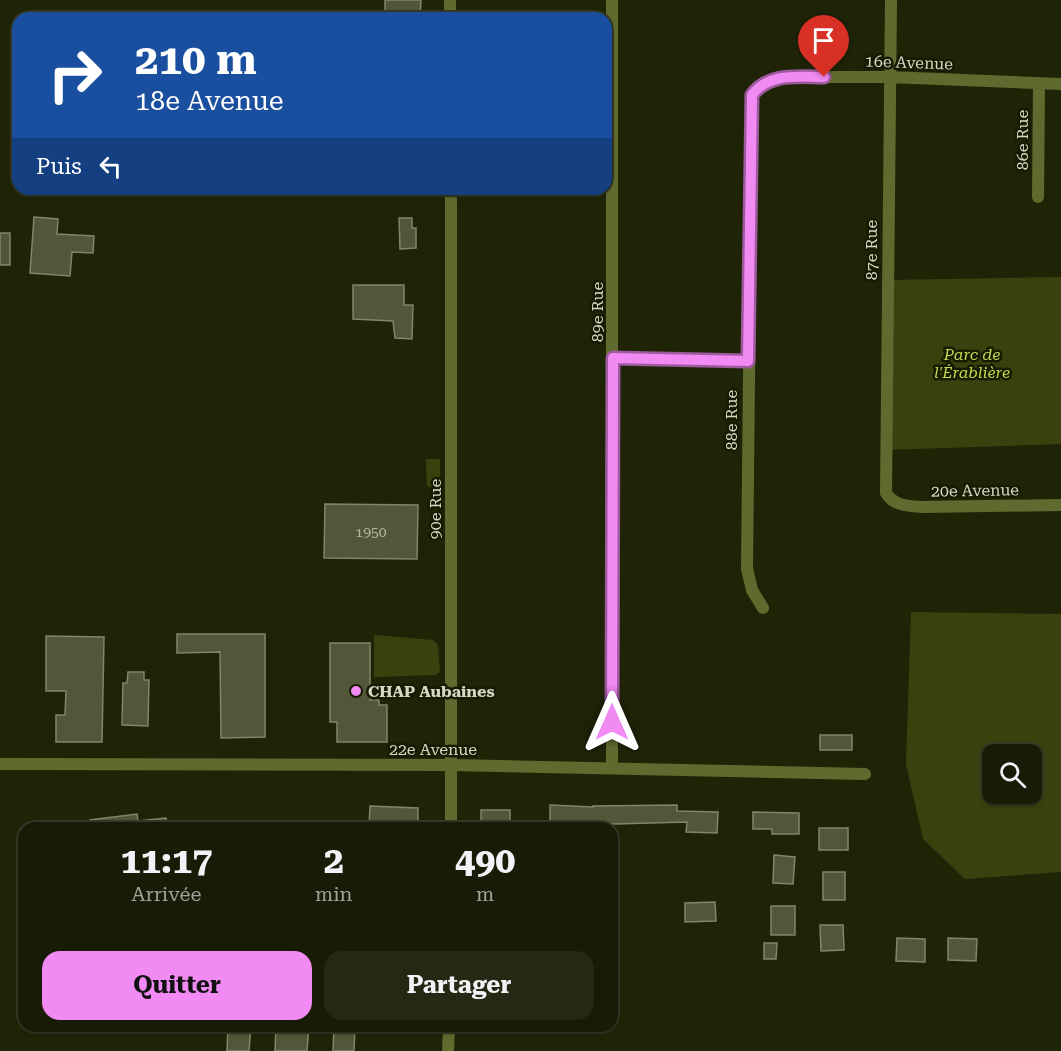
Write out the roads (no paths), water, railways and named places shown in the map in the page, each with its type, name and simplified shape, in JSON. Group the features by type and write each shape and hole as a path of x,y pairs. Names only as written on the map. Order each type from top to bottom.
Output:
{"street":[{"name":"89e Rue","path":"612,0 612,768"},
{"name":"87e Rue","path":"891,0 886,493 891,500"},
{"name":"16e Avenue","path":"757,87 781,77 889,77 1061,84"},
{"name":"86e Rue","path":"1038,197 1039,84"},
{"name":"88e Rue","path":"757,87 752,95 750,106 747,569 752,590 763,608"},
{"name":"90e Rue","path":"450,822 451,195"},
{"path":"613,358 748,361"},
{"name":"20e Avenue","path":"891,500 904,506 923,507 1061,505"},
{"name":"22e Avenue","path":"0,764 452,765 865,774"},
{"path":"448,1032 448,1051"}],"place":[{"name":"CHAP Aubaines","path":"356,691"}],"park label":[{"name":"Parc de l'Érablière","path":"972,363"}]}
